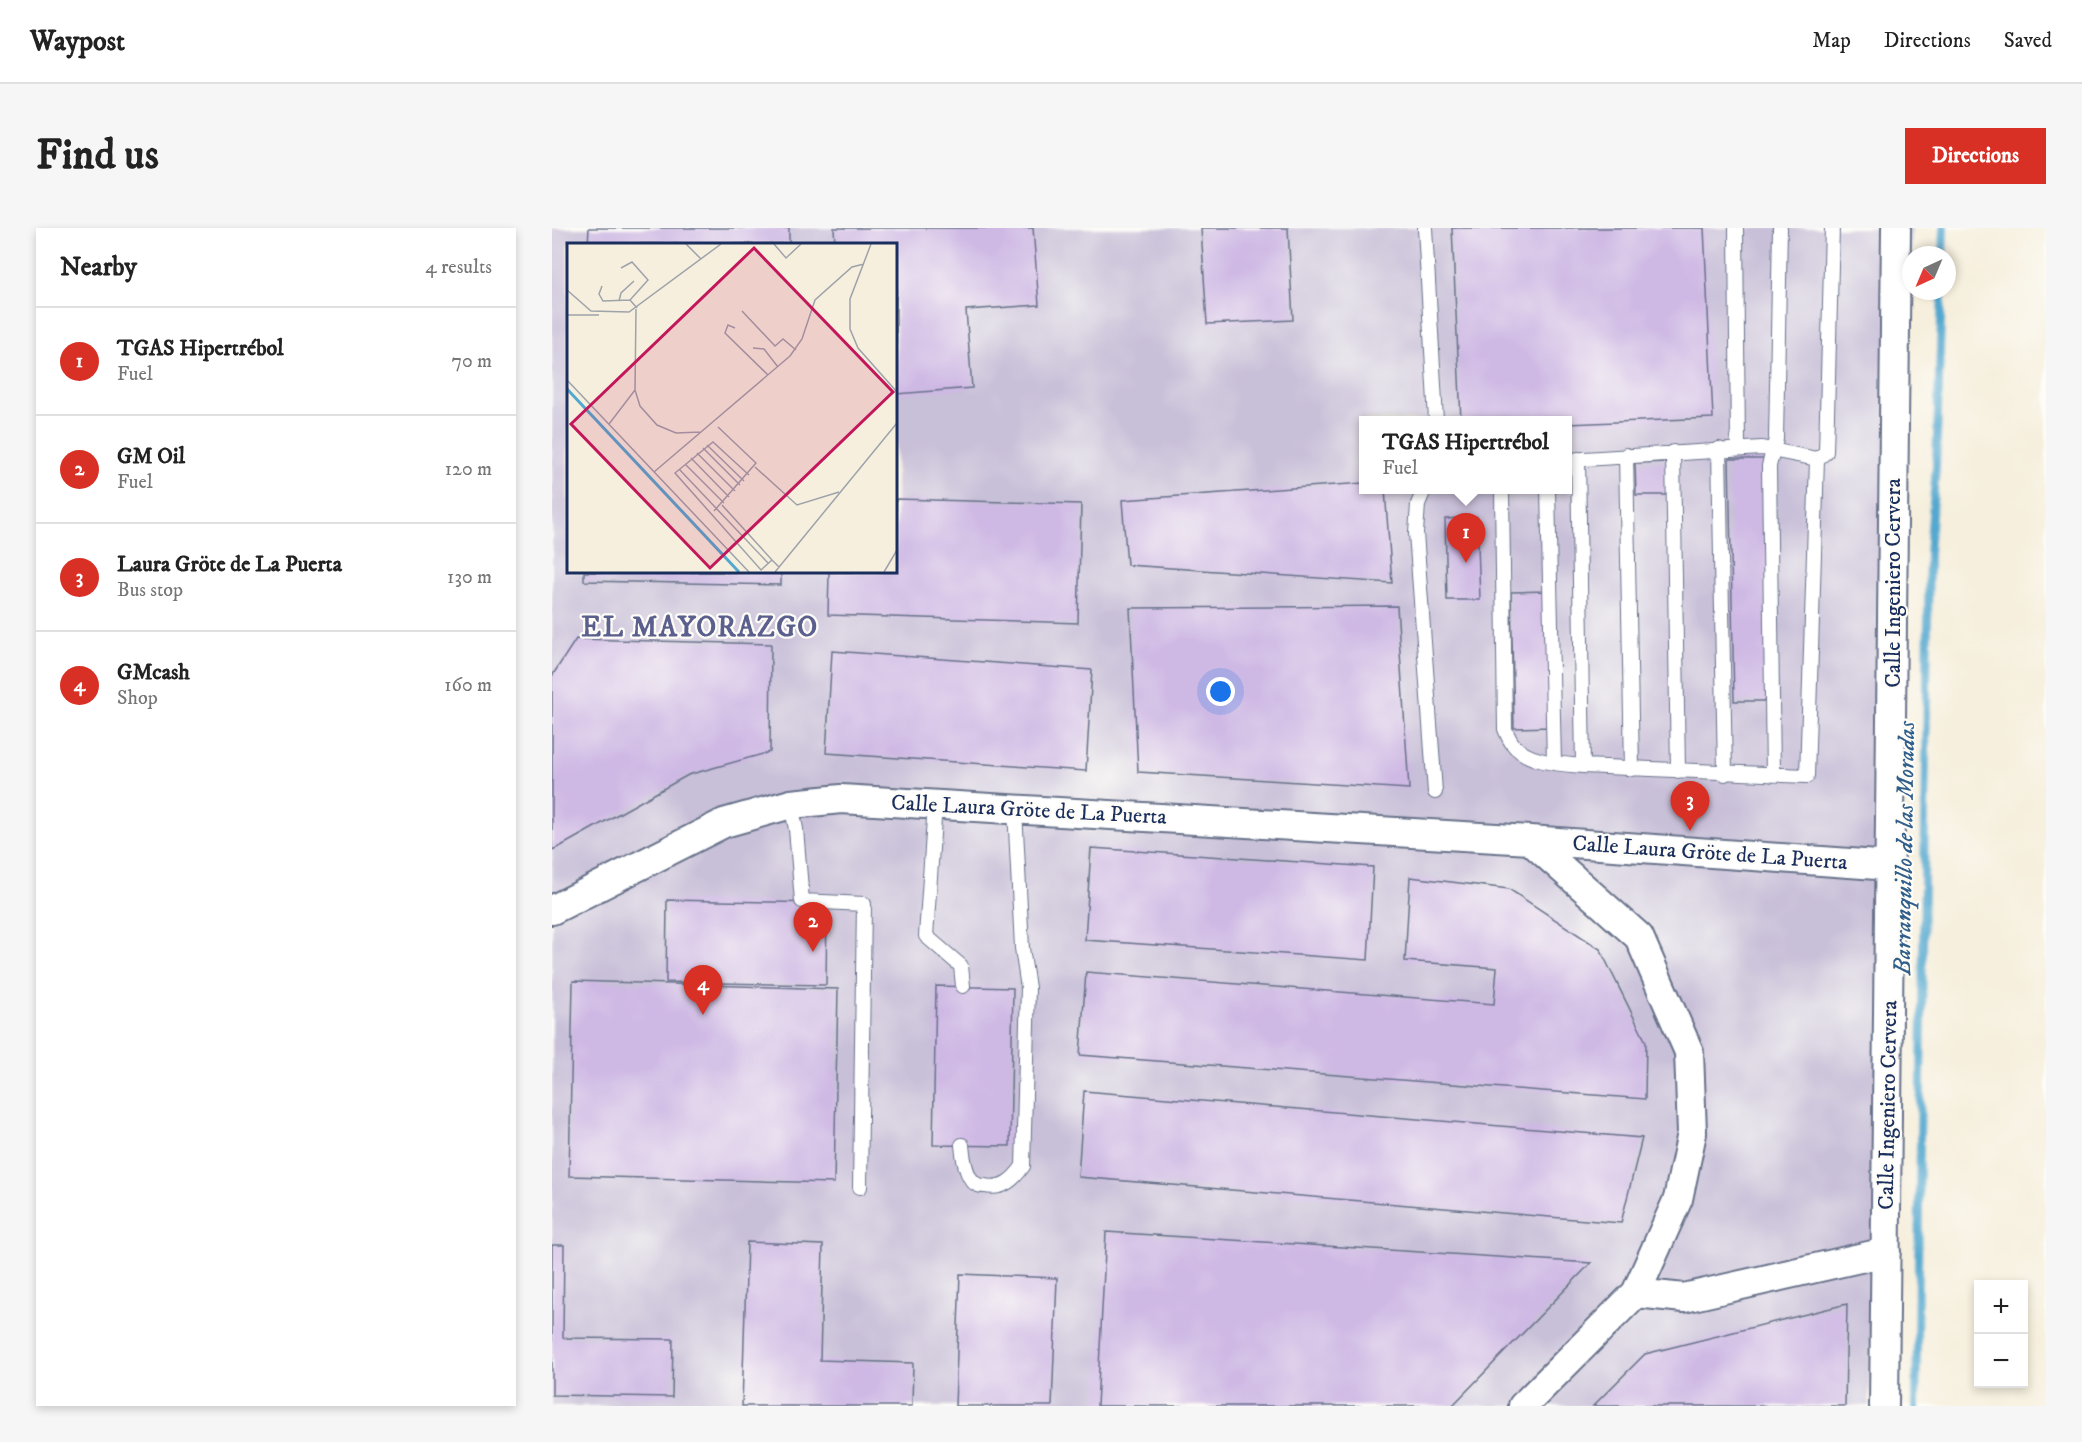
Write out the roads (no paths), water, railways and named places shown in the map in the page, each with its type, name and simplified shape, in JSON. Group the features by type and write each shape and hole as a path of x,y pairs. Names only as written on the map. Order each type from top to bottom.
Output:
{"street":[{"name":"Calle Ingeniero Cervera","path":"1884,1406 1896,228"},
{"name":"Calle Laura Gröte de La Puerta","path":"552,910 724,823 791,804 841,799 1530,840 1891,866"},
{"name":"Calle Laura Gröte de La Puerta","path":"1523,1406 1636,1293 1678,1199 1692,1132 1689,1052 1639,937 1530,840"},
{"path":"1636,1293 1684,1298 1886,1252"}],"lane":[{"path":"1425,228 1436,416"},
{"path":"1736,228 1738,448"},
{"path":"1773,775 1769,466 1774,450 1780,228"},
{"path":"1583,766 1573,459 1762,448 1817,459 1826,452 1832,228"},
{"path":"1719,449 1725,774"},
{"path":"1673,452 1678,771"},
{"path":"1626,455 1632,769"},
{"path":"1502,494 1505,729 1512,743 1519,750 1527,755 1554,763 1583,766 1807,776 1817,459"},
{"path":"1422,494 1418,504 1416,534 1435,792"},
{"path":"1548,494 1554,763"},
{"path":"791,804 796,829 802,901 864,904 860,1187"},
{"path":"935,804 926,936 961,966 963,986"},
{"path":"962,1145 969,1176 976,1184 992,1188 1002,1186 1015,1178 1023,1166 1028,988 1022,948 1015,809"}],"waterway":[{"name":"Barranquillo de las Moradas","path":"1943,246 1944,228"},
{"name":"Barranquillo de las Moradas","path":"1916,1406 1929,552 1936,466 1942,300"}],"place":[{"name":"TGAS Hipertrébol","path":"1466,563"},
{"name":"Laura Gröte de La Puerta","path":"1690,831"},
{"name":"GM Oil","path":"813,952"},
{"name":"GMcash","path":"703,1015"}],"district":[{"name":"EL MAYORAZGO","path":"700,627"}]}
